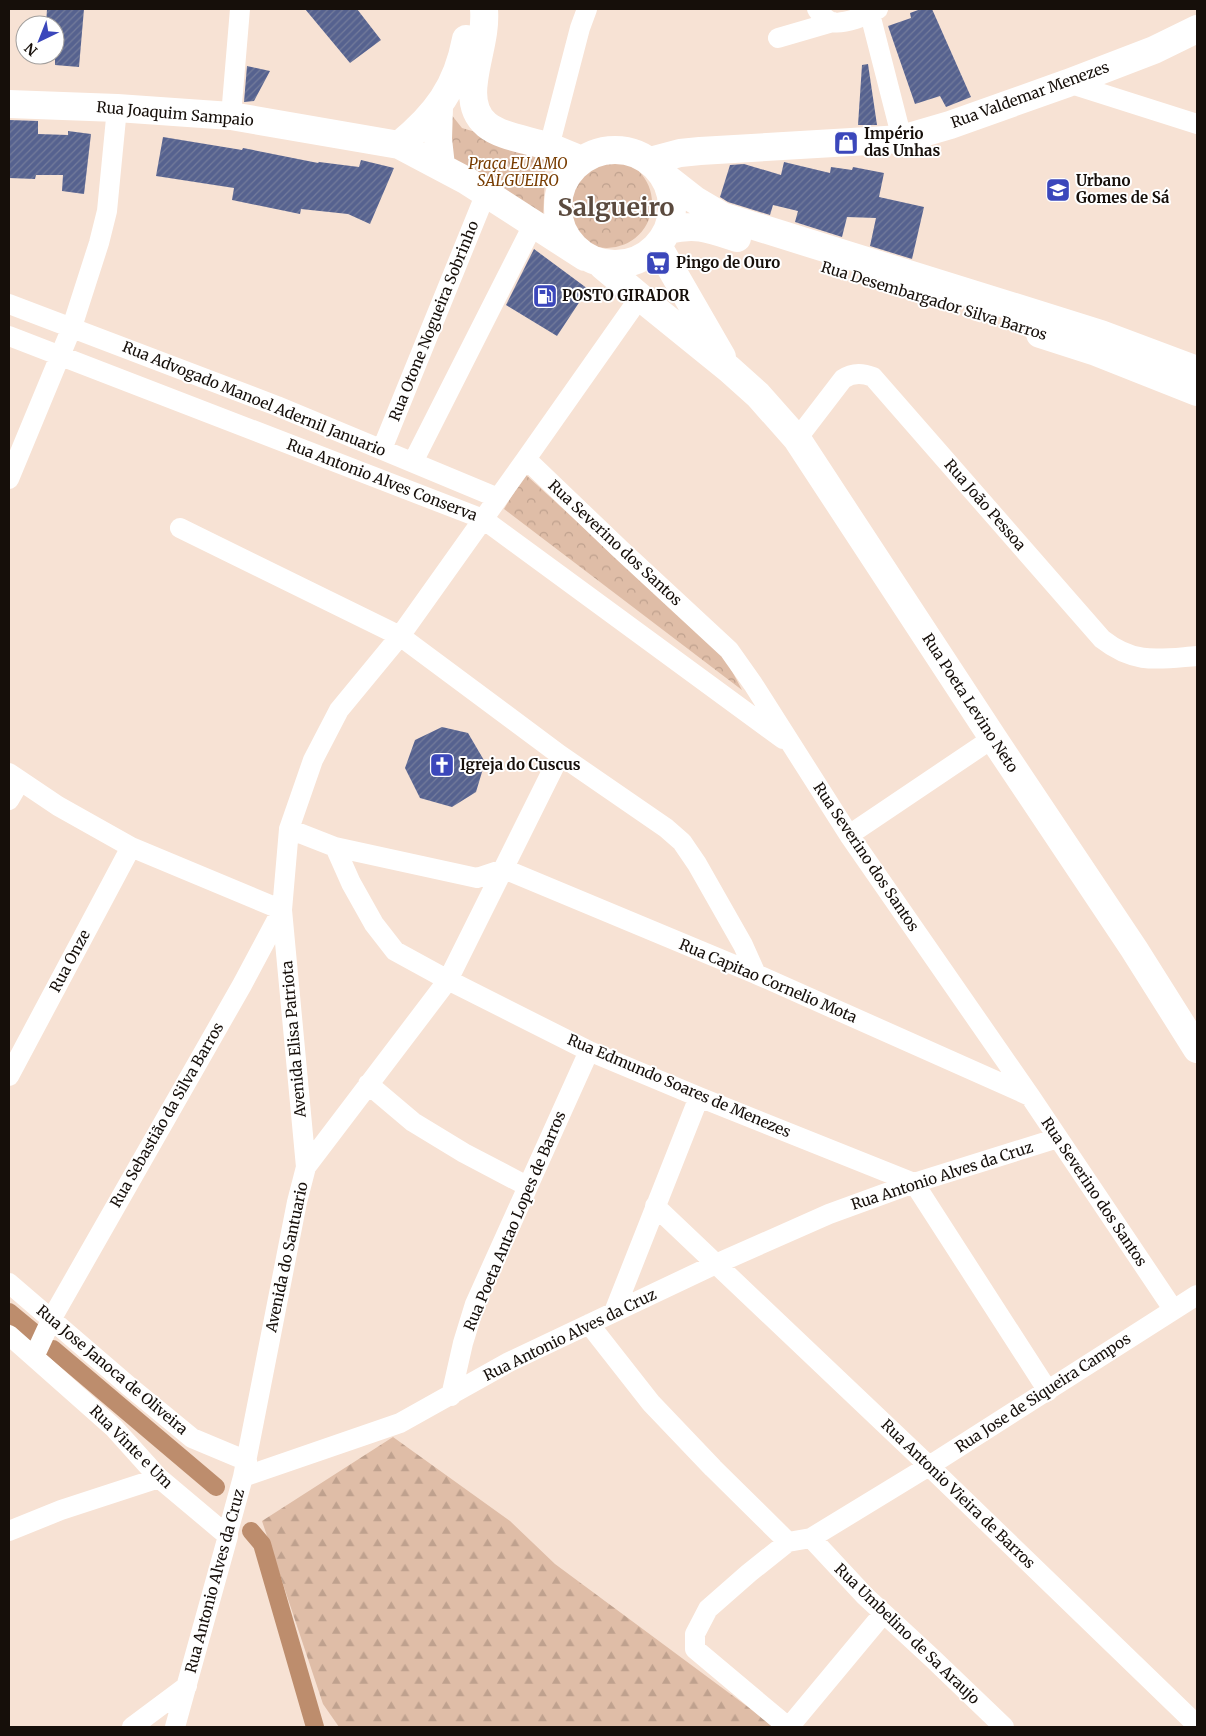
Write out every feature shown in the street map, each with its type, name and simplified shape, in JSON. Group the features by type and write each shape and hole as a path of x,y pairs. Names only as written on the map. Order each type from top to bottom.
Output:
{"main road":[{"path":"399,145 438,107 445,97 460,64 468,24 465,9"},
{"path":"484,9 484,31 472,101 475,111 488,125 499,133 549,147 582,160"},
{"name":"Rua Valdemar Menezes","path":"656,168 680,153 902,139 958,122 1068,83 1154,50 1197,29"},
{"name":"Rua Joaquim Sampaio","path":"9,104 117,108 231,116 399,145 441,166 594,261"},
{"path":"438,107 438,139 441,166"},
{"path":"618,150 635,153 656,168 670,192 672,211 663,238 642,258 624,264 594,261 571,244 561,228 557,209 560,190 568,173 582,160 599,152 618,150"},
{"name":"Rua Desembargador Silva Barros","path":"656,168 694,200 722,216 848,265"},
{"name":"Rua Desembargador Silva Barros","path":"663,238 684,226 705,227 848,265 1099,343 1197,370"},
{"name":"Rua Poeta Levino Neto","path":"663,238 729,368"},
{"name":"Rua Poeta Levino Neto","path":"594,261 729,368 758,395 797,439 1134,949 1197,1049"},
{"name":"Rua Desembargador Silva Barros","path":"1099,343 1197,392"}],"street":[{"path":"231,116 240,9"},
{"path":"549,147 580,28 588,9"},
{"path":"778,38 824,16 842,22 874,12 902,139"},
{"path":"1068,83 1197,124"},
{"path":"10,472 72,328 99,244 107,211 117,108"},
{"name":"Rua Otone Nogueira Sobrinho","path":"382,450 486,193"},
{"path":"413,462 534,223"},
{"path":"9,800 14,777 58,806 131,847 282,910 289,829 313,760 339,710 400,636 640,297"},
{"name":"Rua Advogado Manoel Adernil Januario","path":"9,304 277,406 498,498"},
{"name":"Rua Antonio Alves Conserva","path":"9,336 483,519 792,745"},
{"name":"Rua João Pessoa","path":"797,439 843,378 857,373 873,377 1102,639 1116,650 1148,659 1197,656"},
{"name":"Rua Severino dos Santos","path":"526,459 620,550 728,650 753,684 849,835 1030,1096 1173,1309"},
{"path":"180,528 400,636 560,755 666,828 682,842 744,945 756,974"},
{"path":"849,835 993,738"},
{"name":"Avenida do Santuario","path":"245,1469 297,1202 306,1168 448,980 560,755"},
{"path":"289,829 335,847 477,878 504,869"},
{"name":"Rua Onze","path":"9,1076 131,847"},
{"name":"Rua Edmundo Soares de Menezes","path":"335,847 351,883 374,924 395,951 448,980 589,1050 699,1097 914,1183"},
{"name":"Rua Capitao Cornelio Mota","path":"504,869 756,974 1030,1096"},
{"name":"Avenida Elisa Patriota","path":"282,910 306,1168"},
{"name":"Rua Sebastião da Silva Barros","path":"36,1354 52,1319 190,1073 242,985 282,910"},
{"name":"Rua Poeta Antao Lopes de Barros","path":"452,1396 463,1343 475,1304 589,1050"},
{"path":"368,1084 414,1122 464,1153 528,1186"},
{"path":"614,1312 699,1097"},
{"name":"Rua Antonio Alves da Cruz","path":"175,1727 245,1469 400,1423 452,1396 509,1362 716,1264 830,1214 914,1183 1058,1138"},
{"path":"914,1183 1048,1391"},
{"name":"Rua Antonio Vieira de Barros","path":"655,1206 929,1466 1197,1725"},
{"name":"Rua Jose Janoca de Oliveira","path":"9,1283 192,1438 245,1469"},
{"name":"Rua Jose de Siqueira Campos","path":"811,1538 929,1466 1197,1295"},
{"path":"589,1324 618,1364 651,1403 788,1542"},
{"name":"Rua Vinte e Um","path":"9,1335 36,1354 114,1428 159,1478 228,1534"},
{"path":"9,1531 61,1510 159,1478"},
{"path":"811,1538 788,1542 708,1609 695,1634 695,1649 789,1727 883,1614"},
{"name":"Rua Umbelino de Sa Araujo","path":"811,1538 883,1614 932,1657 1004,1727"},
{"path":"132,1727 187,1686"}],"green space":[{"name":"Praça EU AMO SALGUEIRO","path":"450,113 462,128 546,153 543,219 448,159"},
{"path":"607,158 624,162 639,171 648,186 652,203 648,220 639,235 624,244 607,248 590,244 575,235 566,220 562,203 566,186 575,171 590,162"},
{"path":"525,474 724,656 742,690 504,509"},
{"path":"393,1437 510,1521 555,1564 773,1727 339,1727 323,1704 262,1521"}],"building":[{"path":"47,9 84,9 79,67 55,65 65,65 65,15 47,15"},
{"path":"305,9 357,9 381,40 350,63"},
{"path":"921,9 932,9 971,97 946,107 940,96 915,104 888,26 911,18 910,13"},
{"path":"868,64 877,125 858,125 862,65"},
{"path":"247,66 270,71 254,101 244,102"},
{"path":"9,120 38,121 38,134 68,135 68,131 91,134 84,194 62,191 63,175 36,175 35,179 9,178"},
{"path":"163,137 242,150 243,148 318,163 359,167 361,160 394,168 370,224 348,214 301,209 300,214 232,200 234,188 156,176"},
{"path":"784,162 830,173 831,167 852,170 853,167 884,173 879,197 924,207 912,259 870,246 876,218 847,217 842,237 795,222 798,211 773,205 770,215 728,202 720,197 730,165 744,164 781,175"},
{"name":"POSTO GIRADOR","path":"534,249 588,289 557,336 506,305"},
{"path":"442,727 468,733 485,762 476,792 452,807 420,798 405,768 415,740"}],"waterway":[{"path":"9,1312 38,1336"},
{"path":"53,1349 216,1487"},
{"path":"251,1531 262,1544 315,1727"}],"place":[{"name":"Império das Unhas","path":"846,143"},
{"name":"Urbano Gomes de Sá","path":"1058,190"},
{"name":"Pingo de Ouro","path":"658,263"},
{"name":"POSTO GIRADOR","path":"545,296"},
{"name":"Igreja do Cuscus","path":"442,765"}],"district":[{"name":"Salgueiro","path":"616,207"}]}
